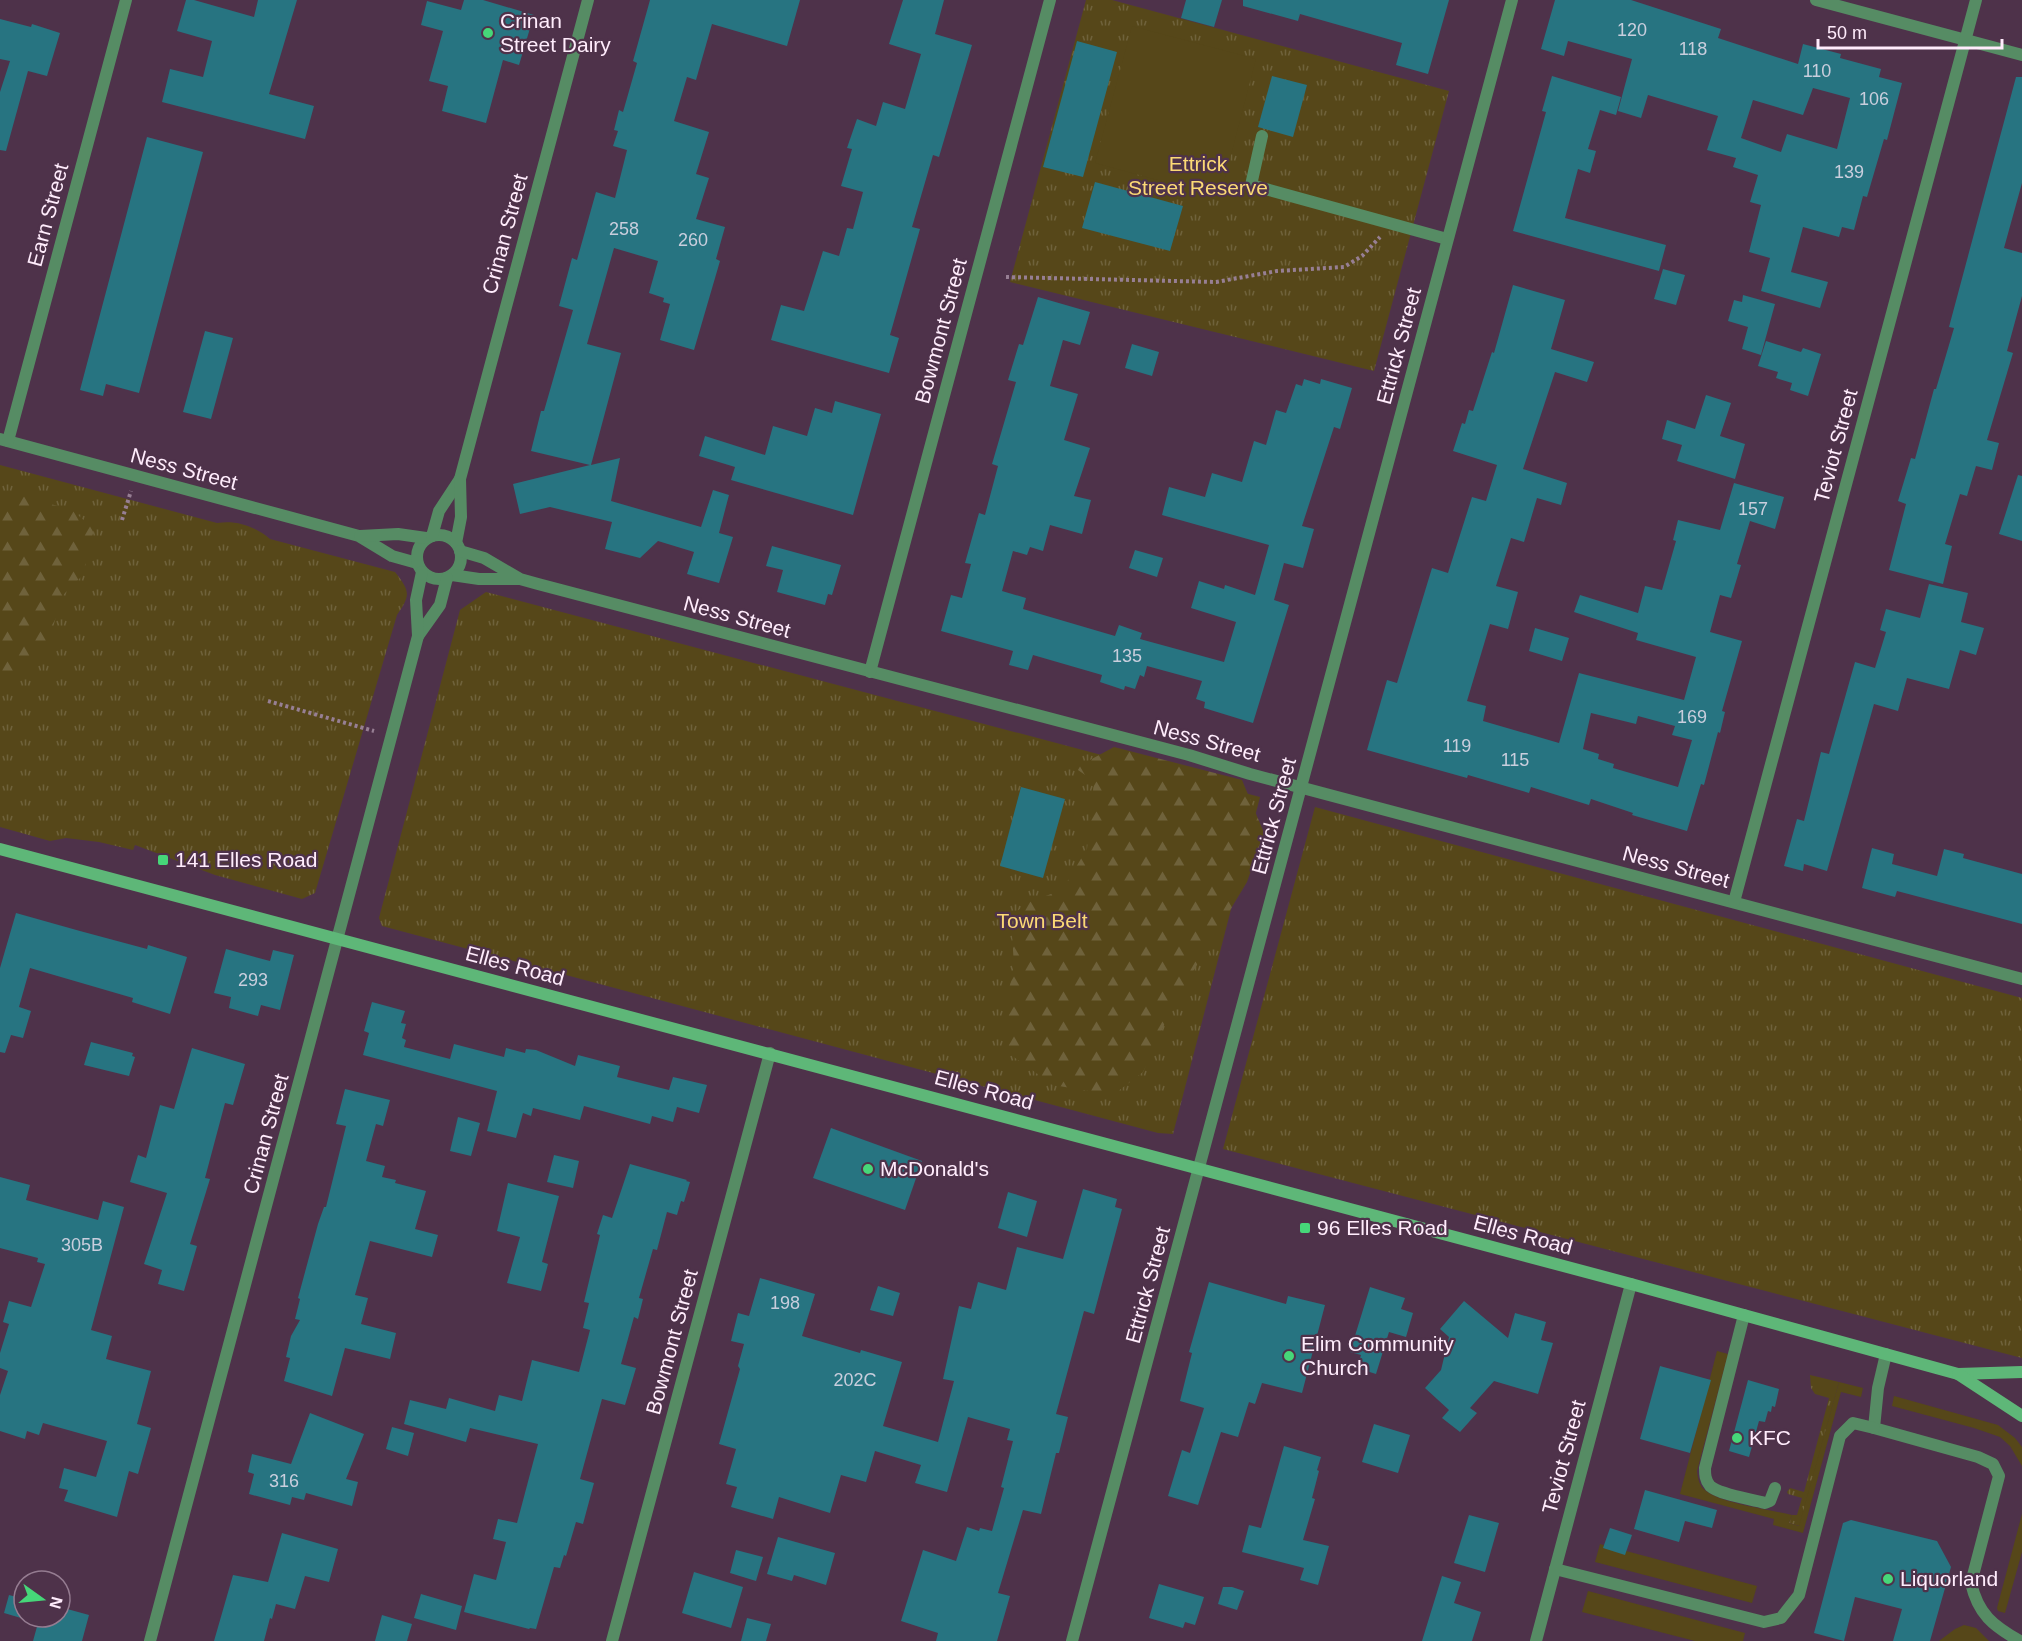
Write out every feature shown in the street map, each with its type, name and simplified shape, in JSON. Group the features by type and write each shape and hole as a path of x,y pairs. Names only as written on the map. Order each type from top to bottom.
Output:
{"main road":[{"name":"Elles Road","path":"0,849 1200,1168 1958,1374 2022,1372"},
{"name":"Elles Road","path":"1958,1374 2022,1416"}],"street":[{"name":"Earn Street","path":"4,440 126,0"},
{"name":"Crinan Street","path":"458,547 461,517 460,479 588,0"},
{"name":"Bowmont Street","path":"870,672 1050,0"},
{"name":"Ettrick Street","path":"1072,1641 1512,0"},
{"path":"1816,0 2022,55"},
{"name":"Teviot Street","path":"1734,902 1976,0"},
{"path":"1262,136 1251,185 1447,239"},
{"name":"Ness Street","path":"4,440 358,536 392,556 420,567"},
{"name":"Crinan Street","path":"429,537 439,511 460,479"},
{"name":"Ness Street","path":"358,536 398,534 429,537"},
{"path":"445,536 458,547 459,564 449,576 433,579 420,567 417,554 420,545 429,537 445,536"},
{"name":"Ness Street","path":"458,547 484,558 520,579"},
{"name":"Crinan Street","path":"150,1641 418,636 416,600 420,567"},
{"name":"Ness Street","path":"449,576 520,579 2022,979"},
{"name":"Crinan Street","path":"418,636 440,605 449,576"},
{"name":"Bowmont Street","path":"612,1641 770,1053"},
{"name":"Teviot Street","path":"1536,1641 1631,1284"},
{"path":"1744,1315 1705,1468 1705,1477 1710,1485 1719,1490 1765,1503 1770,1501 1775,1488"},
{"path":"1874,1428 1878,1389 1886,1354"},
{"path":"1555,1569 1764,1622 1781,1618 1799,1595 1840,1436 1853,1423 1978,1457 1993,1464 1999,1476 1971,1583 1974,1599 1984,1616 2020,1641"}],"path":[{"path":"1006,277 1216,282 1277,272 1344,267 1362,256 1394,224"},
{"path":"122,520 136,476"},
{"path":"268,701 392,736"}],"green space":[{"name":"Ettrick Street Reserve","path":"1086,0 1112,0 1449,91 1374,371 1010,282"},
{"path":"1132,26 1256,59 1220,197 1095,163"},
{"path":"0,465 217,523 231,522 245,525 270,539 395,572 400,578 407,593 405,603 397,615 315,893 302,899 215,875 135,845 133,850 99,842 66,838 50,841 0,827"},
{"path":"0,496 22,496 72,510 94,529 83,575 61,597 48,647 20,678 0,683"},
{"name":"Town Belt","path":"486,592 1260,797 1173,1134 1158,1133 382,926 379,918 460,610"},
{"path":"1114,747 1242,780 1264,833 1247,882 1174,1003 1143,1072 1113,1095 1053,1085 1007,1052 1003,1016 1014,967 1011,916 1029,902 1062,890 1087,849 1094,781 1075,768"},
{"path":"1315,807 2022,998 2022,1358 1223,1149"},
{"path":"1717,1351 1728,1354 1697,1471 1700,1485 1706,1491 1723,1499 1792,1515 1789,1523 1799,1526 1839,1382 1863,1388 1861,1397 1841,1392 1803,1533 1773,1525 1774,1519 1680,1494"},
{"path":"1810,1375 1839,1382 1800,1526 1789,1523 1792,1515 1797,1515 1802,1498 1787,1492 1790,1488 1804,1492 1829,1398 1815,1394 1811,1388"},
{"path":"1894,1396 1998,1425 2015,1438 2022,1447 2022,1466 2010,1446 2000,1437 1892,1406"},
{"path":"2022,1514 2022,1552 2005,1613 1998,1611 1997,1608"},
{"path":"1600,1544 1757,1586 1752,1603 1595,1562"},
{"path":"1588,1591 1745,1633 1743,1641 1695,1641 1582,1612"},
{"path":"1964,1625 1976,1628 1989,1641 1939,1641 1955,1629"}],"building":[{"path":"186,0 194,0 254,17 258,0 297,0 269,94 314,106 305,139 162,102 170,69 203,77 212,41 177,31"},
{"path":"464,0 483,0 534,15 519,65 503,60 486,123 442,111 448,86 429,81 443,31 421,25 427,1 461,10"},
{"path":"650,0 800,0 787,46 712,24 696,80 687,77 674,121 709,132 696,174 709,178 696,219 725,227 716,259 720,261 694,350 660,340 670,304 663,302 664,298 649,293 658,261 614,248 587,344 621,353 591,465 620,458 611,501 701,527 713,490 729,495 719,533 733,537 719,583 687,574 694,552 658,541 640,558 605,549 612,522 550,507 520,514 513,484 590,465 531,451 541,411 544,411 573,310 559,306 572,258 577,260 596,192 615,198 627,150 613,146 618,131 614,130 619,110 623,112 637,63 633,61"},
{"path":"903,0 944,0 935,34 972,45 939,157 933,155 912,227 920,229 890,335 899,338 889,373 771,340 781,305 804,311 823,251 839,256 847,228 853,229 863,192 841,186 852,149 847,148 857,119 876,126 883,102 905,109 921,54 889,44"},
{"path":"1186,0 1222,0 1214,27 1181,18"},
{"path":"1243,0 1449,0 1428,74 1396,65 1402,43 1300,14 1298,21 1243,6"},
{"path":"1555,0 1631,0 1721,29 1718,38 1798,64 1803,44 1841,54 1840,58 1881,69 1879,77 1902,83 1887,140 1884,139 1867,197 1863,196 1854,230 1842,227 1839,237 1803,227 1791,272 1828,282 1820,308 1761,291 1770,258 1749,252 1761,205 1750,202 1758,175 1733,167 1736,158 1707,150 1718,116 1648,95 1641,118 1618,111 1632,59 1568,41 1564,56 1541,49","holes":["1813,88 1850,98 1837,149 1787,134 1781,152 1741,138 1753,100 1803,115"]},
{"path":"0,19 31,27 32,24 60,33 47,76 28,71 6,151 0,150 0,92 10,61 0,59"},
{"path":"1077,41 1117,52 1083,177 1043,167"},
{"path":"1272,76 1307,85 1293,137 1258,127"},
{"path":"1552,76 1621,97 1616,115 1600,110 1588,149 1596,151 1590,173 1578,169 1565,218 1666,245 1659,271 1513,231 1546,112 1542,111"},
{"path":"2016,77 2022,77 2022,183 2004,248 2022,253 2022,296 2007,351 2013,353 1987,440 1999,443 1992,470 1976,466 1967,496 1960,494 1945,544 1952,546 1943,584 1889,570 1906,504 1898,501 1911,458 1915,459 1954,328 1949,327"},
{"path":"147,137 203,152 139,393 106,384 103,396 80,390"},
{"path":"1095,182 1183,206 1170,251 1082,228"},
{"path":"1663,269 1685,275 1676,305 1654,299"},
{"path":"1513,285 1565,300 1551,349 1594,362 1587,382 1555,372 1523,469 1567,483 1561,505 1537,498 1524,542 1511,538 1496,586 1518,592 1508,629 1490,624 1467,701 1486,706 1483,721 1559,743 1579,673 1684,700 1696,657 1636,640 1638,633 1574,612 1580,595 1638,613 1645,586 1662,590 1676,541 1673,540 1678,520 1720,530 1734,483 1784,497 1775,529 1750,521 1737,564 1741,565 1731,598 1720,595 1710,632 1742,641 1722,711 1725,712 1720,733 1718,732 1704,785 1701,784 1687,831 1632,815 1633,813 1591,799 1589,805 1531,787 1529,793 1367,750 1387,680 1397,683 1432,568 1448,573 1472,497 1486,501 1497,465 1453,451 1462,423 1465,424 1469,410 1473,411 1492,352 1494,353","holes":["1591,713 1636,724 1638,716 1675,726 1672,735 1692,740 1678,787 1613,768 1614,764 1598,759 1599,754 1583,749"]},
{"path":"1743,295 1775,304 1761,355 1742,349 1748,327 1728,321 1734,300 1742,302"},
{"path":"1038,297 1090,312 1080,345 1063,340 1050,386 1078,394 1064,440 1090,448 1074,496 1091,500 1082,534 1050,525 1043,551 1030,547 1027,555 1013,551 1002,591 1026,598 1023,609 1115,636 1119,625 1142,633 1140,639 1224,662 1236,622 1191,608 1199,581 1224,589 1225,585 1255,595 1269,545 1162,515 1169,487 1205,497 1212,473 1242,482 1254,441 1266,445 1276,410 1286,413 1296,384 1302,386 1304,379 1320,384 1321,379 1352,388 1340,429 1334,427 1302,526 1314,529 1303,568 1284,563 1274,600 1289,605 1253,723 1204,708 1205,702 1196,699 1202,681 1147,666 1144,677 1140,675 1135,689 1125,686 1124,690 1100,682 1102,675 1033,655 1028,670 1009,665 1013,651 941,631 951,595 962,598 971,564 965,563 979,513 985,515 998,466 992,464 1016,382 1008,380 1019,344 1023,345"},
{"path":"205,331 233,338 211,419 183,412"},
{"path":"1766,341 1801,352 1803,348 1821,354 1808,396 1790,390 1792,383 1776,378 1778,372 1758,366"},
{"path":"1132,344 1159,352 1152,376 1125,368"},
{"path":"1706,395 1731,403 1720,436 1745,444 1735,479 1677,461 1682,445 1662,439 1667,420 1695,429"},
{"path":"835,401 881,414 853,515 731,480 735,467 699,456 705,436 765,455 773,426 807,436 815,408 832,413"},
{"path":"2018,475 2022,476 2022,541 1999,534"},
{"path":"772,546 841,565 832,595 828,594 825,605 777,592 783,570 766,566"},
{"path":"1135,550 1163,558 1157,577 1129,568"},
{"path":"1929,584 1968,593 1961,622 1984,628 1976,655 1960,650 1949,689 1907,678 1898,711 1874,704 1827,871 1804,864 1803,871 1784,866 1797,819 1804,821 1821,752 1829,754 1855,662 1875,668 1886,632 1880,630 1886,609 1920,618"},
{"path":"1535,628 1569,638 1562,661 1529,651"},
{"path":"1021,787 1065,799 1043,878 1000,866"},
{"path":"1872,848 1894,854 1892,864 1937,876 1944,849 1964,854 1963,858 2022,874 2022,924 1897,891 1895,897 1862,888"},
{"path":"16,913 147,949 148,945 187,957 170,1014 132,1002 133,998 30,968 19,1007 31,1011 23,1038 11,1035 5,1053 0,1052 0,968"},
{"path":"226,949 270,961 273,950 294,955 280,1010 261,1005 258,1016 229,1008 231,997 214,993"},
{"path":"372,1002 405,1011 401,1023 406,1024 402,1038 406,1040 404,1047 450,1059 454,1044 504,1057 506,1048 525,1053 526,1049 536,1050 575,1066 578,1055 620,1066 617,1077 669,1090 673,1077 707,1085 699,1113 677,1107 673,1122 652,1116 650,1124 584,1106 580,1120 533,1108 531,1116 523,1113 516,1138 487,1131 497,1091 363,1055 369,1033 364,1031"},
{"path":"91,1042 133,1053 132,1056 135,1057 129,1076 84,1065"},
{"path":"192,1048 245,1064 233,1105 225,1103 205,1178 210,1179 190,1244 197,1246 184,1291 158,1284 162,1270 144,1264 167,1193 130,1182 138,1155 146,1158 160,1105 174,1109"},
{"path":"345,1089 390,1100 383,1126 376,1124 366,1161 385,1166 382,1177 426,1191 415,1229 438,1235 432,1257 370,1241 355,1295 368,1298 361,1324 396,1333 390,1359 345,1348 332,1396 284,1381 290,1358 286,1357 291,1336 300,1320 295,1319 300,1299 298,1298 318,1224 324,1207 326,1207 346,1126 336,1124"},
{"path":"458,1117 480,1123 471,1156 450,1151"},
{"name":"McDonald's","path":"831,1128 922,1161 905,1210 813,1178"},
{"path":"554,1155 579,1161 573,1188 547,1182"},
{"path":"630,1164 690,1182 677,1215 667,1212 657,1250 653,1249 639,1298 643,1299 638,1319 634,1317 621,1364 636,1368 625,1405 602,1399 580,1479 594,1483 583,1524 576,1522 566,1556 564,1555 560,1568 554,1567 536,1629 464,1612 474,1574 496,1580 506,1542 493,1539 498,1519 517,1523 538,1444 470,1428 466,1442 404,1424 410,1400 446,1409 449,1398 495,1411 499,1395 522,1401 532,1360 579,1372 590,1330 583,1328 589,1303 584,1302 600,1235 597,1234 603,1215 612,1218"},
{"path":"0,1177 30,1185 26,1200 98,1220 103,1201 124,1207 91,1330 112,1336 106,1359 151,1371 137,1424 151,1428 138,1474 129,1471 117,1517 64,1501 68,1490 59,1488 64,1468 96,1477 107,1441 43,1423 39,1435 27,1431 25,1439 0,1431 0,1395 8,1371 0,1368 0,1353 9,1324 3,1322 9,1301 31,1307 45,1264 37,1262 38,1258 0,1248"},
{"path":"508,1183 559,1196 542,1262 548,1264 541,1291 507,1283 520,1237 497,1231"},
{"path":"1083,1189 1117,1199 1115,1207 1122,1209 1094,1314 1084,1311 1056,1414 1068,1417 1059,1453 1056,1453 1041,1514 1023,1510 998,1593 1010,1596 997,1641 936,1641 938,1633 901,1621 923,1550 956,1561 967,1527 979,1531 980,1528 992,1531 1004,1488 1001,1487 1013,1441 1007,1440 1010,1429 968,1417 947,1492 915,1483 921,1465 875,1451 866,1482 841,1475 830,1513 779,1497 773,1519 731,1507 737,1487 726,1484 736,1449 719,1444 740,1369 738,1366 744,1344 731,1341 738,1313 749,1316 760,1278 815,1294 802,1336 860,1353 861,1350 902,1362 883,1426 938,1442 954,1381 943,1379 959,1306 971,1309 978,1282 1006,1290 1017,1247 1063,1259"},
{"path":"1008,1192 1037,1201 1027,1237 998,1228"},
{"path":"1209,1282 1286,1304 1288,1296 1325,1305 1302,1393 1262,1383 1255,1404 1249,1402 1238,1437 1221,1432 1198,1505 1168,1496 1182,1450 1190,1453 1204,1408 1180,1401 1192,1353 1189,1352"},
{"path":"878,1286 900,1293 893,1316 870,1310"},
{"path":"1370,1287 1405,1298 1401,1309 1413,1313 1406,1337 1389,1332 1376,1374 1357,1368 1361,1355 1350,1352"},
{"path":"1464,1301 1508,1338 1515,1313 1546,1322 1541,1340 1553,1343 1538,1394 1494,1381 1470,1408 1477,1413 1460,1432 1442,1418 1449,1410 1425,1388 1441,1370 1449,1337 1440,1329"},
{"path":"1660,1366 1711,1380 1690,1453 1640,1439"},
{"path":"1748,1380 1779,1389 1775,1407 1772,1406 1771,1412 1768,1411 1765,1422 1759,1421 1749,1457 1729,1451"},
{"path":"310,1413 364,1434 346,1479 358,1482 352,1506 306,1493 304,1500 292,1497 290,1505 249,1494 254,1474 248,1472 252,1454 291,1464"},
{"path":"1374,1424 1410,1435 1398,1473 1362,1462"},
{"path":"392,1427 414,1433 408,1456 386,1449"},
{"path":"1284,1446 1321,1457 1312,1498 1315,1499 1303,1540 1329,1546 1318,1585 1300,1580 1304,1568 1242,1552 1249,1525 1261,1528"},
{"path":"1645,1490 1717,1510 1712,1528 1685,1521 1679,1542 1634,1529"},
{"path":"1469,1515 1499,1523 1485,1572 1454,1563"},
{"name":"Liquorland","path":"1851,1520 1937,1541 1951,1567 1930,1641 1893,1641 1902,1609 1855,1597 1844,1641 1814,1633 1843,1523"},
{"path":"1610,1528 1632,1535 1625,1555 1603,1548"},
{"path":"282,1533 338,1549 329,1582 305,1576 295,1609 276,1604 264,1641 214,1641 233,1575 268,1582"},
{"path":"778,1537 835,1553 826,1585 794,1575 792,1581 767,1574"},
{"path":"736,1550 763,1557 756,1581 730,1573"},
{"path":"694,1572 743,1587 731,1628 682,1613"},
{"path":"1442,1576 1461,1582 1454,1603 1481,1612 1472,1641 1422,1641"},
{"path":"1159,1584 1204,1597 1195,1625 1185,1622 1183,1628 1149,1618"},
{"path":"1223,1587 1244,1591 1237,1610 1218,1604"},
{"path":"421,1594 462,1606 456,1630 414,1618"},
{"path":"9,1595 12,1596 12,1615 4,1613"},
{"path":"72,1610 89,1615 82,1641 33,1641 36,1629 72,1629"},
{"path":"382,1615 412,1624 407,1641 375,1641"},
{"path":"747,1618 771,1624 766,1641 741,1641"}],"place":[{"name":"Crinan Street Dairy","path":"488,33"},
{"name":"141 Elles Road","path":"163,860"},
{"name":"McDonald's","path":"868,1169"},
{"name":"96 Elles Road","path":"1305,1228"},
{"name":"Elim Community Church","path":"1289,1356"},
{"name":"KFC","path":"1737,1438"},
{"name":"Liquorland","path":"1888,1579"}]}
